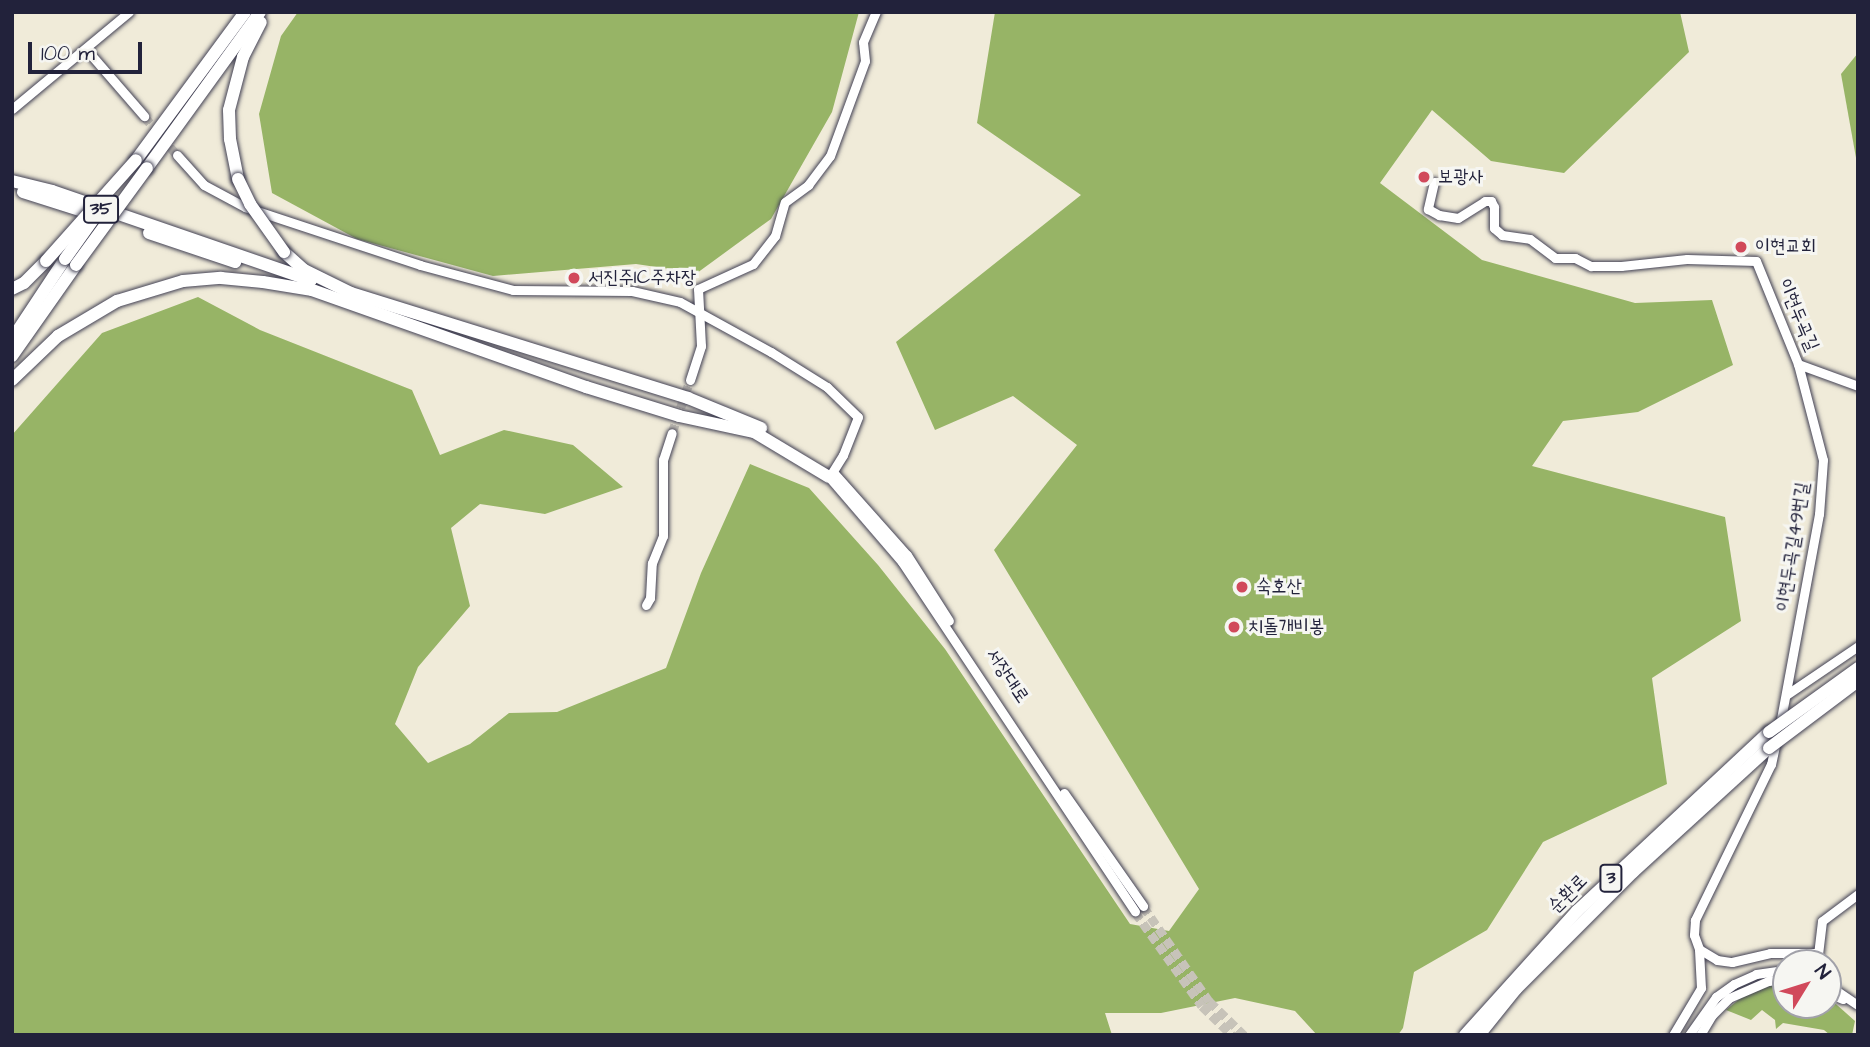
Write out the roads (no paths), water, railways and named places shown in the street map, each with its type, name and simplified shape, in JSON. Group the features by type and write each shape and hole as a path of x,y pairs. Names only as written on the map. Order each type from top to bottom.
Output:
{"highway":[{"name":"35","path":"12,339 71,262 246,12"},
{"name":"35","path":"141,164 260,12"},
{"path":"266,12 243,57 229,110 230,139 238,179 250,204 284,252 304,270 351,293"},
{"path":"12,289 24,283 141,164"},
{"path":"12,181 52,191 351,293 688,398 757,426 831,475"},
{"path":"12,190 313,290 586,387 679,416 754,432 831,475"},
{"name":"35","path":"12,356 71,262"},
{"path":"12,380 68,329 117,301 148,290 183,281 221,278 313,290"},
{"name":"순환로","path":"1465,1035 1577,911 1769,732 1858,668"},
{"name":"순환로","path":"1479,1035 1516,989 1633,872 1769,748 1858,681"}],"street":[{"path":"12,109 129,12"},
{"path":"690,380 701,346 698,289 753,264 775,236 785,202 808,185 830,156 866,61 863,42 876,12"},
{"path":"86,50 144,116"},
{"path":"177,155 204,184 245,207 420,265 513,290 632,291 680,302 827,387 858,417 831,475"},
{"name":"이현두곡길","path":"1434,182 1428,209 1439,215 1458,218 1485,201 1491,201 1494,207 1494,228 1502,235 1530,239 1555,258 1575,258 1591,266 1621,266 1687,259 1756,261 1798,364 1858,386"},
{"name":"이현두곡길49번길","path":"1673,1035 1701,988 1699,949 1694,935 1695,920 1771,764 1786,695 1819,514 1823,460 1798,364"},
{"path":"646,605 650,598 652,563 663,536 663,460 672,433"},
{"name":"서장대로","path":"831,475 902,562 1139,909"},
{"path":"1786,695 1858,646"},
{"path":"1818,949 1822,921 1858,894"},
{"path":"1699,949 1717,960 1732,962 1772,953"},
{"path":"1689,1035 1716,996 1756,974 1772,972"},
{"path":"1700,1035 1712,1015 1729,998 1758,984 1772,982"},
{"path":"1842,994 1858,1005"}],"tunnel":[{"path":"144,116 177,155"},
{"path":"672,433 690,380"},
{"path":"1143,906 1209,1001 1244,1035"},
{"path":"1135,912 1202,1006 1232,1035"}],"place":[{"name":"보광사","path":"1424,177"},
{"name":"이현교회","path":"1741,247"},
{"name":"서진주IC주차장","path":"574,278"},
{"name":"숙호산","path":"1242,587"},
{"name":"치돌개비봉","path":"1234,627"}]}
